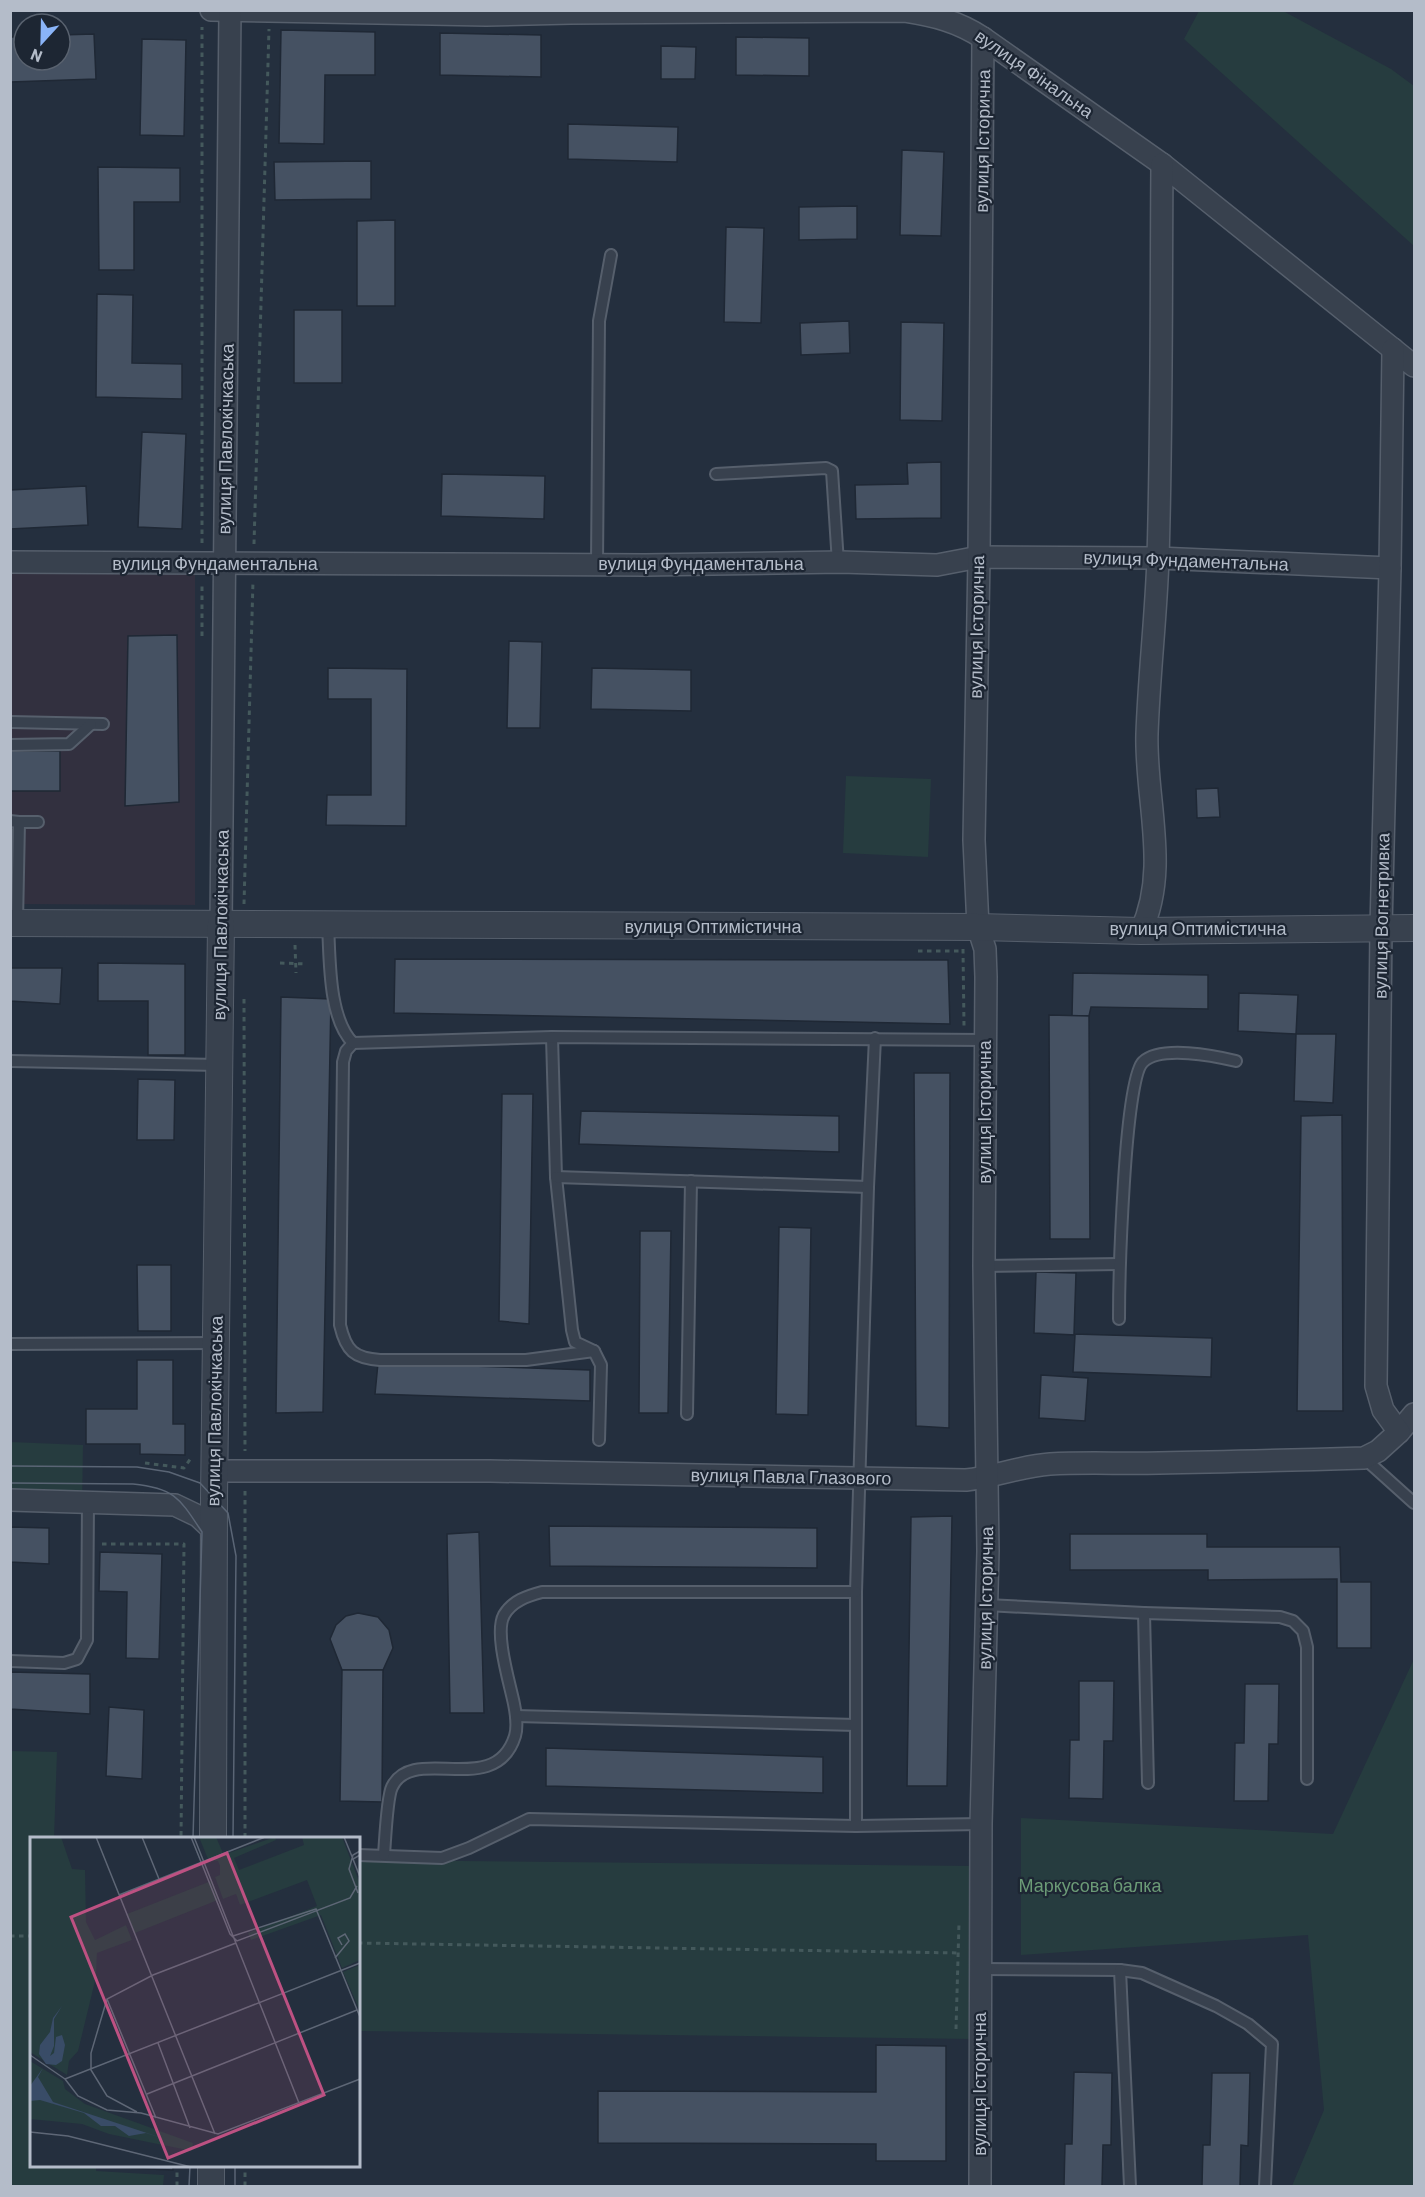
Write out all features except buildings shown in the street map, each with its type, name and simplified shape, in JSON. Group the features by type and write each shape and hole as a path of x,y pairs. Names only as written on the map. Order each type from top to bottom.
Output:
{"street":[{"name":"вулиця Фінальна","path":"207,16 230,11 486,15 571,12 904,11 934,16 963,26 984,38 1162,164 1414,366"},
{"name":"вулиця Павлокічкаська","path":"213,1837 219,1065 233,924 224,564 230,11"},
{"name":"вулиця Історична","path":"980,2187 981,1824 988,1551 984,1266 986,963 983,941 978,927 974,840 984,38"},
{"path":"1142,931 1153,902 1155,870 1147,737 1158,558 1162,164"},
{"name":"вулиця Вогнетривка","path":"1393,349 1381,928 1376,1386 1383,1410 1399,1432"},
{"name":"вулиця Фундаментальна","path":"10,562 937,565 979,557 1158,558 1390,568"},
{"name":"вулиця Оптимістична","path":"14,923 978,927 1142,931 1414,928"},
{"path":"1364,1458 1378,1451 1399,1432 1414,1414"},
{"name":"вулиця Павла Глазового","path":"215,1471 490,1471 966,1480 986,1478 1015,1468 1050,1464 1364,1458"},
{"path":"10,1500 175,1505 198,1516 214,1531"},
{"path":"211,2167 211,2187"}],"lane":[{"path":"597,564 599,321 611,255"},
{"path":"716,474 826,468 832,471 838,563"},
{"path":"10,722 97,724 69,744 10,745"},
{"path":"14,923 15,822 38,822"},
{"path":"328,925 335,1005 353,1043"},
{"path":"552,1037 556,1178 572,1330 574,1342 594,1351 601,1365 600,1440"},
{"path":"594,1351 526,1360 380,1360 365,1359 353,1353 344,1342 340,1325 343,1062 346,1050 353,1043 552,1037 985,1040"},
{"path":"856,1826 856,1592 868,1186 875,1038"},
{"path":"1119,1318 1119,1264 1132,1092 1142,1062 1164,1053 1211,1055 1236,1061"},
{"path":"10,1061 219,1065"},
{"path":"556,1178 868,1186"},
{"path":"687,1414 691,1181"},
{"path":"984,1266 1119,1264"},
{"path":"10,1344 216,1343"},
{"path":"1364,1458 1414,1503"},
{"path":"10,1660 64,1663 77,1659 87,1640 88,1502"},
{"path":"384,1855 391,1788 402,1774 415,1769 467,1769 495,1764 506,1754 516,1735 516,1716 501,1639 503,1616 512,1605 525,1596 542,1592 856,1592"},
{"path":"986,1605 1144,1613 1269,1616 1293,1621 1303,1631 1307,1647 1307,1779"},
{"path":"1144,1613 1148,1783"},
{"path":"516,1716 856,1725"},
{"path":"360,1856 442,1858 530,1819 856,1826 981,1824"},
{"path":"980,1961 1142,1973 1216,2006 1248,2024 1272,2044 1265,2187"},
{"path":"1120,1970 1130,2187"}],"path":[{"path":"233,924 254,564 269,11"},
{"path":"202,636 207,16"},
{"path":"294,943 296,974"},
{"path":"280,963 306,964"},
{"path":"244,989 245,1837"},
{"path":"145,1463 184,1468 190,1462 192,1455"},
{"path":"88,1544 184,1544 181,1837"},
{"path":"10,1936 30,1936"},
{"path":"360,1943 980,1961"},
{"path":"177,2167 177,2187"},
{"path":"245,2167 245,2187"}],"shaded area":[{"path":"11,572 195,573 195,905 11,904"}],"green space":[{"path":"1199,11 1283,11 1391,69 1414,86 1414,246 1184,39"},
{"path":"846,776 931,779 928,857 843,853"},
{"path":"11,1442 83,1445 82,1510 11,1509"},
{"name":"Маркусова балка","path":"1414,1659 1414,2186 1292,2186 1324,2110 1308,1935 1021,1955 1021,1818 1333,1834"},
{"path":"11,1751 57,1752 54,1837 30,1837 30,2167 96,2167 96,2171 164,2175 163,2186 11,2186"},
{"path":"360,1860 975,1866 973,2039 360,2031"}],"tram line":[{"path":"10,1466 137,1467 169,1472 200,1483 228,1513 236,1556 233,1837"},
{"path":"10,1483 147,1486 175,1497 182,1503 202,1532 193,1837"},
{"path":"189,2186 190,2167"},
{"path":"235,2167 235,2186"}]}
